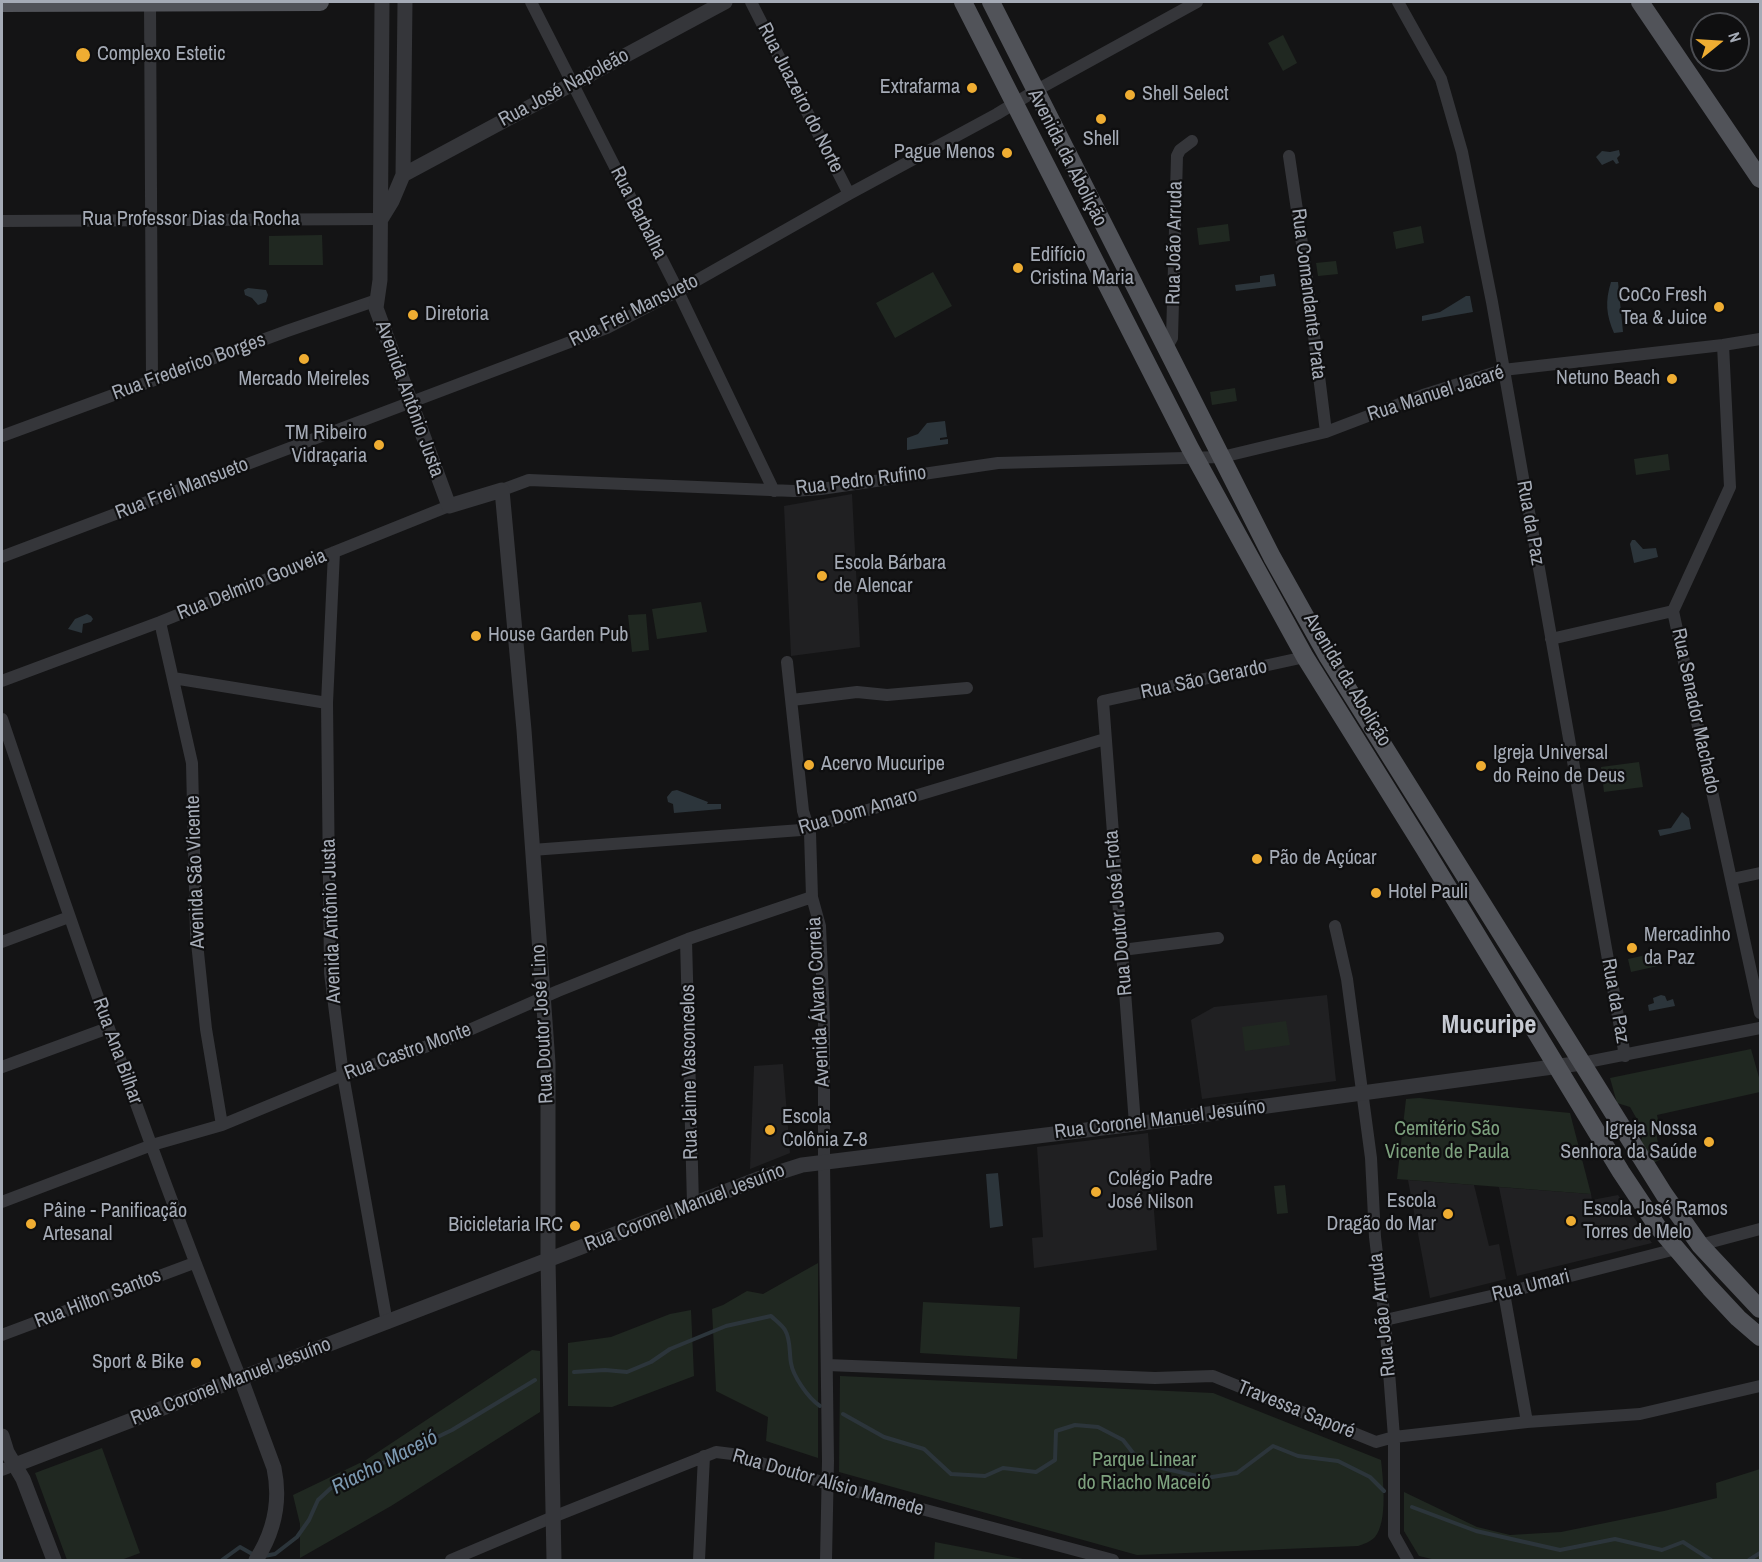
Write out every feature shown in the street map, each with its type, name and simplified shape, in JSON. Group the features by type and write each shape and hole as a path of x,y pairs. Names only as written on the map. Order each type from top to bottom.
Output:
{"main road":[{"path":"2,3 320,2"},
{"name":"Avenida da Abolição","path":"963,2 1196,458 1305,657 1451,891 1621,1172 1657,1226 1738,1318 1761,1337"},
{"name":"Avenida da Abolição","path":"991,2 1272,557 1328,657 1664,1194 1701,1245 1757,1305"},
{"path":"1640,2 1761,179"},
{"path":"1305,657 1328,657"},
{"path":"1451,891 1468,881"},
{"path":"1738,1318 1757,1305"}],"street":[{"name":"Avenida Antônio Justa","path":"382,2 380,280 376,308 449,506"},
{"name":"Avenida Antônio Justa","path":"381,219 403,175 405,2"},
{"name":"Rua Barbalha","path":"531,2 678,291 774,491"},
{"name":"Rua José Napoleão","path":"403,175 725,2"},
{"name":"Rua Juazeiro do Norte","path":"751,2 849,194"},
{"name":"Rua Frei Mansueto","path":"2,557 607,328 678,291 1197,2"},
{"name":"Rua da Paz","path":"1398,2 1441,79 1461,152 1503,370 1625,1056"},
{"path":"150,3 153,380"},
{"path":"382,69 404,68"},
{"name":"Rua João Arruda","path":"1166,350 1172,338 1177,156 1180,150 1192,141"},
{"name":"Rua Comandante Prata","path":"1289,156 1326,432"},
{"name":"Rua Professor Dias da Rocha","path":"2,221 381,219"},
{"name":"Rua Frederico Borges","path":"2,436 377,300"},
{"name":"Rua Manuel Jacaré","path":"1222,457 1326,432 1423,395 1503,370 1761,339"},
{"name":"Rua Senador Machado","path":"1723,345 1730,487 1673,611 1761,1013"},
{"name":"Rua Pedro Rufino","path":"502,490 529,480 774,491 821,489 998,463 1064,459 1222,457"},
{"name":"Rua Delmiro Gouveia","path":"2,681 160,622 449,506 502,490"},
{"name":"Rua Doutor José Lino","path":"502,490 524,730 548,1063 548,1260 554,1560"},
{"name":"Avenida Antônio Justa","path":"334,552 327,703 330,973 343,1075 387,1323"},
{"path":"1551,639 1673,611"},
{"name":"Avenida São Vicente","path":"160,622 192,763 196,933 206,1029 222,1125"},
{"name":"Rua São Gerardo","path":"1103,701 1305,657"},
{"name":"Avenida Álvaro Correia","path":"787,662 803,811 810,833 812,897 820,926 827,1365 826,1560"},
{"path":"173,678 327,703"},
{"path":"792,700 857,692 887,695 967,688"},
{"name":"Rua Doutor José Frota","path":"1103,701 1135,1124"},
{"name":"Rua Ana Bilhar","path":"2,719 108,1028 194,1263 241,1379"},
{"name":"Rua Dom Amaro","path":"532,850 801,830 1105,739"},
{"path":"1732,879 1761,873"},
{"name":"Rua Castro Monte","path":"2,1202 152,1145 222,1125 343,1075 451,1038 544,996 686,940 812,897"},
{"path":"2,942 69,917"},
{"name":"Rua João Arruda","path":"1335,926 1347,979 1371,1158 1375,1237 1385,1320 1394,1437 1394,1535 1408,1560"},
{"path":"1122,950 1218,938"},
{"name":"Rua Jaime Vasconcelos","path":"686,940 693,1204"},
{"path":"2,1067 108,1028"},
{"path":"1582,1064 1761,1028"},
{"name":"Rua Coronel Manuel Jesuíno","path":"8,1467 758,1179 801,1165 1362,1095 1582,1064"},
{"path":"1701,1245 1761,1229"},
{"name":"Rua Umari","path":"1385,1320 1504,1293 1676,1249"},
{"name":"Rua Hilton Santos","path":"2,1335 194,1263"},
{"path":"1504,1293 1527,1422"},
{"name":"Travessa Saporé","path":"827,1365 1155,1378 1213,1376 1376,1443 1394,1437 1527,1422 1640,1414 1761,1386"},
{"path":"241,1379 274,1468 278,1494 265,1546 256,1560"},
{"path":"2,1436 8,1467 23,1479 54,1560"},
{"name":"Rua Doutor Alísio Mamede","path":"451,1560 553,1516 716,1452 732,1454 828,1484 1113,1560"},
{"path":"699,1560 704,1456"}],"shaded area":[{"path":"1619,150 1620,155 1617,158 1619,163 1616,164 1613,160 1602,165 1596,157 1602,151"},
{"path":"1274,274 1276,286 1236,291 1235,285 1260,282 1260,276"},
{"path":"1611,282 1618,282 1623,332 1614,333 1609,320 1607,302"},
{"path":"248,288 266,290 268,295 266,302 258,305 252,298 245,295 244,290"},
{"path":"1466,296 1470,296 1473,312 1422,321 1422,316 1440,312"},
{"path":"945,421 947,437 940,438 940,440 948,439 948,444 907,450 907,438 918,434 927,423"},
{"name":"Escola Bárbara de Alencar","path":"852,494 860,647 791,656 784,506"},
{"path":"1632,540 1635,540 1643,549 1656,548 1658,557 1634,563 1630,544"},
{"path":"87,614 93,619 83,624 82,633 68,629 75,619"},
{"path":"677,790 708,802 707,804 721,804 721,809 674,813 673,804 668,802 667,797 672,791"},
{"path":"1682,812 1689,818 1691,829 1660,836 1658,830 1671,828"},
{"path":"1327,995 1336,1081 1202,1099 1191,1020 1214,1007"},
{"path":"1665,996 1667,1001 1673,999 1675,1006 1649,1011 1648,1005 1654,1003 1653,998"},
{"name":"Escola Colônia Z-8","path":"783,1064 790,1153 750,1169 754,1066"},
{"name":"Colégio Padre José Nilson","path":"1148,1133 1157,1250 1034,1268 1032,1238 1043,1237 1037,1147"},
{"path":"998,1173 1003,1226 990,1228 986,1174"},
{"name":"Escola Dragão do Mar","path":"1408,1180 1474,1185 1489,1246 1499,1244 1506,1279 1430,1298"},
{"name":"Escola José Ramos Torres de Melo","path":"1499,1187 1591,1194 1592,1200 1618,1195 1652,1243 1517,1276"}],"green space":[{"path":"1283,35 1297,63 1283,71 1268,43"},
{"path":"1228,224 1230,241 1199,245 1197,228"},
{"path":"1421,226 1424,243 1396,249 1393,232"},
{"path":"322,235 323,265 269,265 269,236"},
{"path":"1336,261 1338,274 1318,276 1316,263"},
{"path":"933,272 952,306 895,338 876,303"},
{"path":"1235,388 1237,401 1212,405 1210,392"},
{"path":"1668,454 1670,470 1636,475 1634,459"},
{"path":"701,602 707,632 657,639 652,609"},
{"path":"646,614 649,650 632,652 628,615"},
{"path":"1639,762 1643,787 1604,792 1601,767"},
{"path":"1655,953 1658,966 1631,972 1628,959"},
{"path":"1286,1021 1290,1045 1245,1051 1242,1027"},
{"path":"1751,1049 1760,1081 1760,1092 1657,1115 1659,1125 1655,1126 1661,1159 1653,1163 1640,1145 1642,1128 1630,1107 1617,1103 1610,1078"},
{"name":"Cemitério São Vicente de Paula","path":"1419,1098 1570,1113 1591,1194 1397,1179 1406,1099"},
{"path":"1285,1185 1288,1213 1277,1214 1274,1186"},
{"path":"818,1263 818,1458 766,1441 768,1417 716,1391 712,1309 747,1291 763,1294"},
{"path":"923,1302 1020,1307 1017,1359 920,1353"},
{"path":"691,1310 694,1376 612,1407 568,1406 568,1343 611,1337 670,1314"},
{"path":"532,1350 540,1351 540,1412 391,1506 300,1558 300,1524 293,1495 366,1460"},
{"name":"Parque Linear do Riacho Maceió","path":"840,1376 1213,1393 1381,1460 1384,1500 1382,1521 1375,1537 1358,1546 1137,1555 839,1472"},
{"path":"102,1448 140,1553 121,1560 67,1560 35,1473"},
{"path":"1760,1469 1760,1560 1436,1560 1419,1556 1404,1531 1404,1492 1477,1527 1510,1535 1561,1532 1717,1498 1716,1483"},
{"path":"935,1542 1028,1560 934,1560"}],"waterway":[{"name":"Riacho Maceió","path":"574,1372 605,1370 627,1372 651,1362 670,1349 726,1326 771,1316 787,1334 792,1368 798,1380 820,1406"},
{"name":"Riacho Maceió","path":"264,1556 275,1554 297,1537 309,1520 318,1500 331,1488 452,1430 535,1380"},
{"name":"Riacho Maceió","path":"843,1414 884,1437 924,1449 951,1474 985,1476 1003,1468 1036,1472 1055,1460 1056,1431 1075,1425 1098,1427 1123,1440 1137,1458 1162,1468 1206,1478 1237,1473 1273,1446 1298,1456 1338,1461 1370,1477 1384,1491"},
{"name":"Riacho Maceió","path":"1412,1507 1476,1531 1560,1550 1615,1539 1662,1550 1683,1542 1711,1560"},
{"name":"Riacho Maceió","path":"222,1560 240,1547 254,1555"},
{"name":"Riacho Maceió","path":"1749,1560 1760,1553"}],"place":[{"name":"Complexo Estetic","path":"83,55"},
{"name":"Extrafarma","path":"972,88"},
{"name":"Shell Select","path":"1130,95"},
{"name":"Shell","path":"1101,119"},
{"name":"Pague Menos","path":"1007,153"},
{"name":"Edifício Cristina Maria","path":"1018,268"},
{"name":"CoCo Fresh Tea & Juice","path":"1719,307"},
{"name":"Diretoria","path":"413,315"},
{"name":"Mercado Meireles","path":"304,359"},
{"name":"Netuno Beach","path":"1672,379"},
{"name":"TM Ribeiro Vidraçaria","path":"379,445"},
{"name":"Escola Bárbara de Alencar","path":"822,576"},
{"name":"House Garden Pub","path":"476,636"},
{"name":"Acervo Mucuripe","path":"809,765"},
{"name":"Igreja Universal do Reino de Deus","path":"1481,766"},
{"name":"Pão de Açúcar","path":"1257,859"},
{"name":"Hotel Pauli","path":"1376,893"},
{"name":"Mercadinho da Paz","path":"1632,948"},
{"name":"Escola Colônia Z-8","path":"770,1130"},
{"name":"Igreja Nossa Senhora da Saúde","path":"1709,1142"},
{"name":"Colégio Padre José Nilson","path":"1096,1192"},
{"name":"Escola Dragão do Mar","path":"1448,1214"},
{"name":"Escola José Ramos Torres de Melo","path":"1571,1221"},
{"name":"Pâine - Panificação Artesanal","path":"31,1224"},
{"name":"Bicicletaria IRC","path":"575,1226"},
{"name":"Sport & Bike","path":"196,1363"}],"district":[{"name":"Mucuripe","path":"1489,1026"}]}
